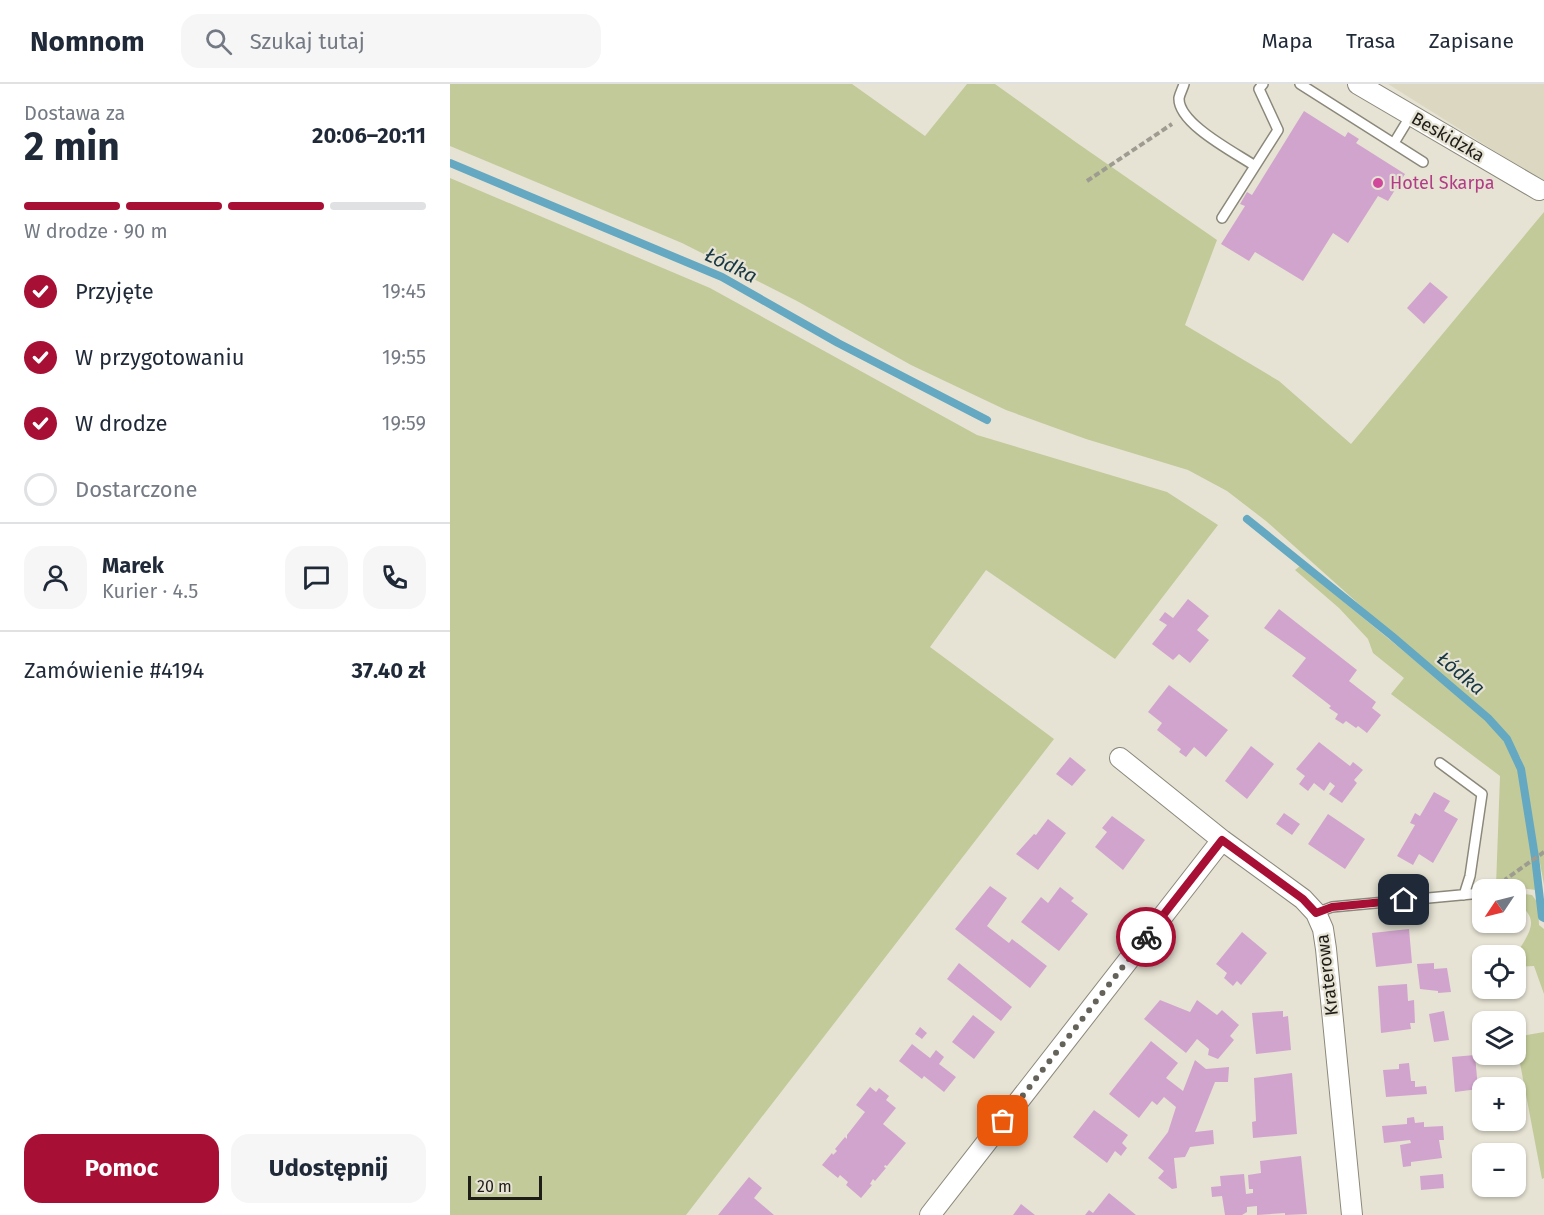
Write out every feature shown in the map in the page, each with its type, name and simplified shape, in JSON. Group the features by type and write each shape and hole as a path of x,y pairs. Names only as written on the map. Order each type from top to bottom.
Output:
{"street":[{"name":"Beskidzka","path":"1358,84 1539,190"},
{"name":"Kraterowa","path":"1120,758 1222,840 1303,899 1316,913 1323,929 1326,949 1352,1215"},
{"path":"930,1215 1222,840"}],"lane":[{"path":"1184,84 1179,99 1185,115 1194,126 1255,166"},
{"path":"1222,218 1278,130 1259,89 1263,84"},
{"path":"1300,84 1423,162"},
{"path":"1394,143 1411,115"},
{"path":"1440,763 1482,794 1470,876 1464,895"},
{"path":"1316,913 1332,907 1472,894"}],"path":[{"path":"1087,181 1185,115"},
{"path":"1506,879 1529,865 1544,852"}],"shaded area":[{"path":"1388,84 1544,84 1544,182"}],"green space":[{"path":"450,84 852,84 925,136 967,84 995,84 1217,240 1185,325 1279,381 1351,444 1544,212 1544,885 1521,759 1505,732 1480,707 1399,640 1266,521 1227,491 1188,470 1086,439 1006,410 911,365 797,301 682,243 450,146"},
{"path":"450,178 710,288 977,435 1167,492 1218,525 1115,659 986,570 930,647 1054,739 686,1215 450,1215"},
{"path":"1300,566 1497,730 1513,757 1521,778 1536,890 1526,889 1526,879 1496,879 1500,776 1391,694 1404,678 1373,653 1368,639 1339,608 1295,570"},
{"path":"1526,894 1532,895 1538,903 1539,925 1544,929 1544,994 1534,966 1526,966 1526,945 1522,945 1531,923 1527,912"},
{"path":"1544,1032 1544,1178 1542,1179 1526,1095 1526,1077 1523,1077 1520,1065 1526,1065 1526,1035"}],"building":[{"path":"1304,111 1345,137 1348,132 1359,139 1356,143 1405,174 1388,201 1378,196 1348,243 1333,233 1303,281 1255,252 1249,261 1221,244 1245,206 1240,204 1247,192 1252,195"},
{"path":"1430,282 1448,297 1424,324 1407,308"},
{"path":"1188,599 1209,616 1197,630 1209,640 1190,663 1179,654 1173,660 1152,644 1167,625 1159,620 1165,612 1173,618"},
{"path":"1279,609 1357,670 1349,681 1376,702 1372,708 1381,715 1367,733 1358,726 1356,728 1346,721 1343,724 1335,719 1338,714 1329,708 1331,706 1292,676 1306,658 1264,628"},
{"path":"1169,685 1228,730 1206,757 1194,747 1186,757 1179,752 1181,749 1157,730 1162,723 1148,712"},
{"path":"1319,742 1350,766 1353,762 1363,770 1354,780 1357,783 1342,803 1329,794 1335,786 1330,782 1324,791 1314,783 1308,791 1299,784 1305,776 1296,769"},
{"path":"1251,746 1274,764 1247,799 1225,781"},
{"path":"1070,757 1086,770 1072,786 1056,774"},
{"path":"1434,792 1450,801 1444,811 1458,819 1433,863 1419,854 1413,865 1397,856 1415,825 1410,823 1415,813 1420,816"},
{"path":"1284,813 1300,824 1292,835 1276,824"},
{"path":"1328,814 1365,839 1345,869 1308,844"},
{"path":"1112,816 1145,840 1123,870 1095,847 1107,832 1102,828"},
{"path":"1048,819 1066,833 1038,870 1016,854 1034,834 1036,835"},
{"path":"990,886 1007,898 987,926 1009,943 1012,939 1047,966 1030,988 955,929"},
{"path":"1060,887 1074,898 1071,901 1088,914 1059,951 1021,922 1041,897 1048,903"},
{"path":"1409,929 1412,963 1376,967 1372,933"},
{"path":"1242,932 1267,953 1241,985 1237,981 1233,986 1224,978 1227,973 1216,964"},
{"path":"959,963 1012,1007 1001,1021 947,979"},
{"path":"1434,963 1434,969 1447,968 1451,992 1438,993 1438,991 1420,989 1417,964"},
{"path":"1407,984 1408,1001 1414,1000 1415,1023 1410,1023 1411,1029 1381,1033 1378,986"},
{"path":"1160,1000 1190,1012 1197,1000 1217,1015 1222,1010 1239,1025 1230,1036 1234,1040 1218,1059 1208,1055 1209,1049 1197,1039 1186,1053 1144,1019"},
{"path":"1283,1011 1283,1017 1288,1016 1291,1050 1256,1054 1252,1013"},
{"path":"1444,1011 1449,1040 1434,1042 1429,1014"},
{"path":"973,1015 995,1032 974,1059 952,1042"},
{"path":"920,1027 927,1033 922,1039 915,1034"},
{"path":"1151,1041 1178,1063 1166,1078 1183,1091 1195,1060 1206,1069 1229,1067 1228,1082 1215,1082 1195,1132 1213,1130 1214,1144 1190,1147 1185,1157 1174,1158 1177,1188 1172,1189 1158,1178 1164,1171 1148,1158 1168,1132 1176,1107 1164,1097 1157,1105 1152,1101 1139,1118 1109,1094"},
{"path":"912,1044 930,1058 936,1050 944,1057 939,1064 956,1077 944,1092 924,1076 922,1079 899,1061"},
{"path":"1472,1055 1472,1065 1476,1065 1477,1077 1472,1077 1472,1090 1455,1092 1452,1057"},
{"path":"1409,1063 1411,1081 1415,1081 1415,1087 1426,1086 1427,1094 1386,1097 1383,1070 1399,1069 1399,1064"},
{"path":"1292,1073 1297,1134 1253,1138 1252,1122 1256,1121 1254,1078"},
{"path":"870,1087 876,1092 879,1088 889,1096 886,1100 896,1108 883,1124 906,1143 887,1166 885,1165 886,1168 875,1181 873,1179 870,1184 872,1185 861,1198 846,1185 848,1182 840,1175 838,1178 822,1165 832,1153 833,1155 837,1151 835,1149 845,1137 847,1139 847,1135 865,1112 856,1105"},
{"path":"1094,1110 1128,1135 1122,1143 1127,1148 1121,1156 1115,1151 1107,1163 1073,1137"},
{"path":"1414,1117 1415,1123 1424,1122 1424,1127 1443,1126 1444,1140 1439,1140 1442,1158 1411,1162 1411,1166 1403,1167 1400,1145 1411,1143 1410,1140 1384,1143 1382,1126 1407,1124 1407,1118"},
{"path":"1301,1156 1307,1214 1257,1215 1257,1206 1247,1207 1247,1212 1242,1215 1225,1215 1222,1196 1212,1197 1211,1187 1221,1186 1220,1176 1244,1174 1246,1194 1253,1193 1253,1189 1249,1189 1248,1175 1261,1173 1260,1161"},
{"path":"1443,1174 1444,1188 1421,1190 1420,1176"},
{"path":"749,1177 762,1188 754,1198 774,1215 718,1215"},
{"path":"1109,1193 1136,1215 1085,1215 1089,1210 1093,1213"},
{"path":"1021,1204 1035,1215 1013,1215"}],"waterway":[{"name":"Łódka","path":"450,163 722,277 838,343 987,420"},
{"name":"Łódka","path":"1247,519 1392,636 1488,718 1507,739 1521,769 1542,917 1544,918"}],"way so far":[{"path":"1003,1121 1146,937"}],"place":[{"name":"Hotel Skarpa","path":"1378,183"}],"route":[{"path":"1146,937 1222,840 1303,899 1316,913 1332,907 1404,900"}]}
